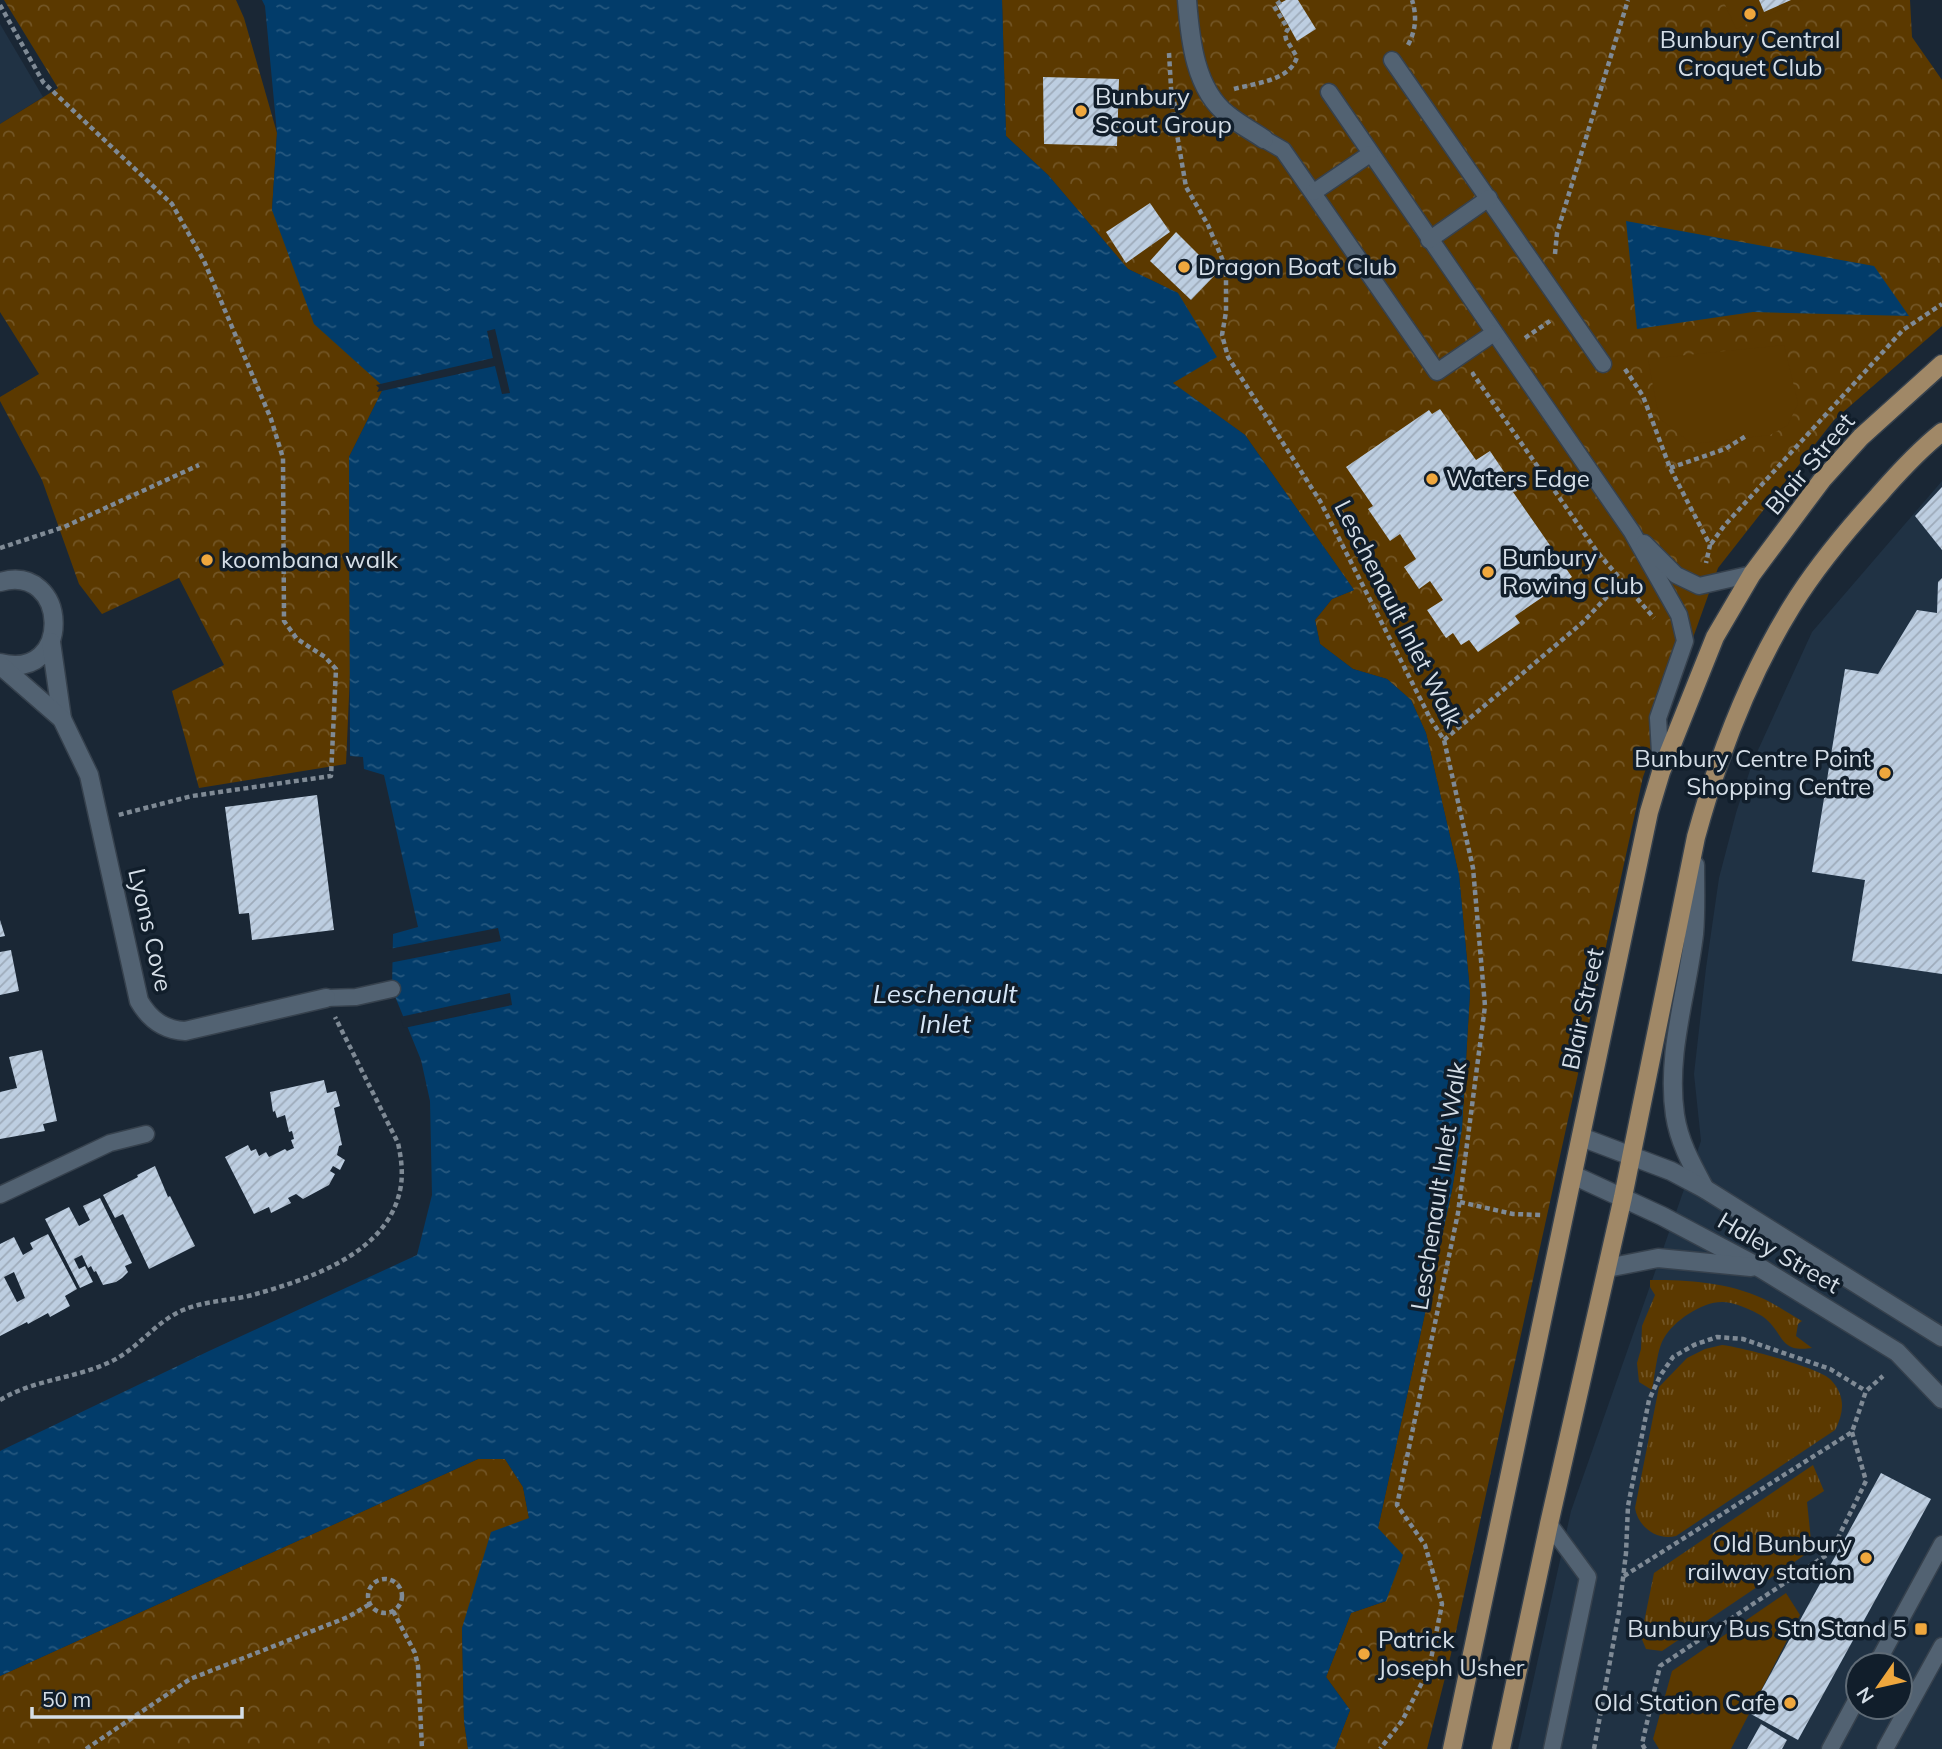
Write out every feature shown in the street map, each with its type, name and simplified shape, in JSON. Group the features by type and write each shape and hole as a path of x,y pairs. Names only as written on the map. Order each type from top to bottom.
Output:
{"main road":[{"name":"Blair Street","path":"1452,1749 1649,812 1661,772 1715,637 1752,574 1830,471 1861,437 1942,364"},
{"path":"1501,1749 1623,1197 1635,1127 1696,837 1709,791 1741,705 1765,653 1793,604 1853,524 1918,451 1942,432"}],"street":[{"path":"1187,0 1199,72 1209,96 1226,114 1264,139"},
{"name":"Lyons Cove","path":"5,580 30,584 41,591 50,602 55,629 51,642 62,719 89,775 139,1002 154,1021 172,1030 185,1031 326,998"},
{"path":"0,664 23,665 44,652 51,642"},
{"name":"Lyons Cove","path":"0,664 62,719"},
{"path":"1696,837 1694,933 1676,1034 1673,1074 1675,1114 1681,1140 1704,1189"},
{"name":"Haley Street","path":"1581,1137 1671,1171 1704,1189 1942,1337"},
{"name":"Haley Street","path":"1573,1175 1623,1197 1762,1269 1897,1352 1942,1398"},
{"path":"1607,1268 1658,1258 1762,1269"}],"lane":[{"path":"1392,60 1603,364"},
{"path":"1329,92 1632,532 1679,615 1685,641 1658,718 1661,772"},
{"path":"1264,139 1283,150 1437,372 1494,333"},
{"path":"1314,192 1370,154"},
{"path":"1429,240 1489,198"},
{"path":"1632,532 1676,575 1699,586 1752,574"},
{"path":"326,998 356,997 392,989"},
{"path":"0,1195 110,1143 146,1134"},
{"path":"1549,1524 1588,1577 1552,1749"},
{"path":"1884,1651 1942,1544"},
{"path":"1885,1749 1942,1646"},
{"path":"1830,1749 1845,1721"}],"path":[{"path":"1172,105 1284,75 1294,67 1297,57 1286,39 1288,29 1274,6 1283,0"},
{"path":"1392,60 1406,49 1415,32 1415,9 1412,0"},
{"path":"1556,258 1554,250 1557,233 1628,0"},
{"path":"0,5 43,82 172,204 204,261 271,419 283,458 284,621 297,639 325,657 336,669 331,776 192,796 100,820"},
{"name":"Leschenault Inlet Walk","path":"1169,52 1172,105 1186,187 1208,225 1226,268 1226,312 1222,335 1228,357 1320,501 1430,718 1444,740 1473,868 1485,1006 1460,1202 1397,1505 1425,1545 1441,1604 1429,1669 1402,1720 1380,1749"},
{"path":"1710,545 1724,526 1903,330 1942,304"},
{"path":"1622,364 1643,396 1670,468 1725,449 1746,436"},
{"path":"0,548 64,527 199,466"},
{"path":"1444,740 1583,623 1621,582"},
{"path":"0,1400 37,1383 87,1372 113,1361 136,1347 157,1326 183,1310 220,1299 254,1294 321,1272 354,1254 375,1236 394,1209 401,1186 402,1165 398,1143 326,998"},
{"path":"1594,1749 1623,1577 1628,1506 1649,1400 1672,1357 1717,1337 1743,1339 1830,1369 1866,1391"},
{"path":"1645,1749 1642,1744 1660,1665 1831,1552 1866,1481 1852,1432 1866,1391 1883,1376"},
{"path":"1623,1577 1852,1432"},
{"path":"379,1580 391,1581 401,1593 400,1603 393,1611 378,1611 370,1604 369,1593 374,1583 379,1580"},
{"path":"86,1749 190,1679 348,1617 370,1604"},
{"path":"393,1611 415,1653 418,1666 422,1749"},
{"path":"1604,1693 1651,1704"}],"shaded area":[{"path":"0,24 43,97 0,124"},
{"path":"1942,481 1942,1749 1518,1749 1571,1511 1701,1141 1694,1074 1706,968 1719,878 1753,761 1812,632"}],"green space":[{"path":"4,0 236,0 244,18 277,133 272,210 384,387 349,457 350,674 346,764 199,788 172,691 224,665 179,578 102,614 79,584 42,480 0,401 0,397 39,374 0,312 0,124 58,88"},
{"path":"1002,0 1910,0 1912,37 1942,80 1942,326 1834,420 1718,568 1643,777 1451,1654 1427,1749 1335,1749 1350,1710 1326,1677 1351,1613 1386,1601 1378,1528 1452,1190 1462,1128 1470,992 1459,875 1426,733 1411,700 1387,679 1353,669 1320,644 1315,620 1332,599 1354,590 1245,435 1172,383 1178,293 1128,269 1048,175 1006,136"},
{"name":"Bunbury Central Croquet Club","path":"1723,0 1803,0 1736,29"},
{"path":"1784,345 1798,403 1788,425 1770,435 1692,444 1659,418 1648,359"},
{"path":"1650,1280 1708,1283 1750,1293 1802,1321 1798,1324 1796,1336 1812,1348 1801,1349 1787,1344 1769,1322 1753,1311 1732,1303 1705,1305 1681,1319 1664,1338 1652,1390 1639,1382 1637,1363 1642,1326 1655,1295 1650,1287"},
{"path":"1722,1345 1780,1359 1824,1375 1839,1392 1842,1405 1840,1417 1835,1430 1676,1536 1655,1534 1644,1527 1635,1508 1659,1387 1687,1358 1705,1349"},
{"path":"478,1459 505,1459 523,1487 529,1518 462,1628 464,1721 468,1749 0,1749 0,1676"},
{"path":"1813,1465 1824,1491 1807,1502 1812,1550 1662,1651 1646,1649 1641,1637 1654,1573"},
{"path":"1786,1593 1800,1615 1731,1749 1659,1749 1653,1739 1672,1671"}],"water":[{"name":"Leschenault Inlet","path":"262,0 1002,0 1006,136 1048,175 1128,269 1178,293 1217,357 1173,383 1245,435 1354,590 1332,599 1315,620 1320,644 1353,669 1387,679 1411,700 1426,733 1459,875 1470,992 1462,1128 1452,1190 1378,1528 1403,1555 1386,1601 1351,1613 1326,1677 1350,1710 1335,1749 468,1749 464,1721 462,1628 491,1532 529,1518 523,1487 505,1459 478,1459 0,1676 0,1451 417,1255 432,1195 430,1101 421,1060 392,989 393,934 418,927 384,775 364,769 363,757 350,756 349,457 384,387 314,324 272,210 277,133 265,6"},
{"path":"1626,221 1874,266 1909,316 1753,312 1637,329"}],"pier":[{"path":"495,329 510,393 502,394 495,366 377,392 379,388 376,385 493,358 487,331"},
{"path":"498,928 501,941 389,963 389,949"},
{"path":"510,993 512,1005 404,1028 400,1017"}],"building":[{"path":"1286,0 1298,0 1316,29 1297,41 1277,5"},
{"name":"Bunbury Central Croquet Club","path":"1759,0 1791,0 1764,12"},
{"name":"Bunbury Scout Group","path":"1043,77 1119,79 1117,146 1044,144"},
{"path":"1150,203 1170,232 1126,263 1106,232"},
{"name":"Dragon Boat Club","path":"1176,232 1217,273 1191,300 1150,261"},
{"path":"1440,409 1476,460 1490,451 1517,491 1513,492 1572,577 1515,616 1520,623 1478,652 1469,640 1461,645 1453,633 1446,638 1427,610 1443,600 1430,581 1419,589 1404,567 1416,559 1400,534 1390,541 1368,509 1373,506 1346,467 1429,410 1432,414"},
{"path":"1942,487 1942,550 1915,516"},
{"name":"Bunbury Centre Point Shopping Centre","path":"1942,578 1942,974 1852,961 1865,880 1812,872 1845,669 1878,674 1917,610 1937,613 1938,582"},
{"path":"317,795 334,930 252,940 249,913 239,914 225,807"},
{"path":"0,920 5,936 0,937"},
{"path":"11,950 19,991 0,995 0,952"},
{"path":"42,1050 57,1121 43,1124 45,1131 0,1139 0,1092 17,1088 9,1057"},
{"path":"324,1080 327,1093 336,1091 340,1106 334,1108 342,1145 339,1146 337,1155 345,1160 340,1170 333,1166 330,1171 335,1174 329,1185 303,1199 296,1194 288,1198 291,1203 271,1213 269,1207 254,1214 225,1157 248,1145 251,1151 256,1149 259,1156 266,1152 269,1157 285,1149 287,1151 294,1148 292,1131 289,1132 285,1115 277,1118 275,1111 273,1112 270,1092"},
{"path":"155,1166 168,1197 170,1196 195,1246 149,1269 123,1214 115,1218 103,1195"},
{"path":"100,1198 132,1263 125,1266 128,1272 122,1278 103,1285 96,1271 94,1272 91,1266 88,1268 82,1255 74,1259 79,1269 85,1266 93,1282 80,1288 45,1219 69,1207 79,1226 90,1220 83,1206"},
{"path":"48,1234 77,1289 65,1296 70,1306 50,1317 48,1313 28,1324 27,1322 0,1336 0,1244 14,1237 23,1255 33,1249 30,1243","holes":["14,1272 25,1298 17,1302 4,1277"]},
{"name":"Old Bunbury railway station","path":"1881,1473 1931,1499 1847,1651 1844,1651 1844,1657 1798,1740 1749,1713"},
{"path":"1761,1724 1787,1740 1782,1749 1747,1749"}],"place":[{"name":"Bunbury Central Croquet Club","path":"1750,14"},
{"name":"Bunbury Scout Group","path":"1081,111"},
{"name":"Dragon Boat Club","path":"1184,267"},
{"name":"Waters Edge","path":"1432,479"},
{"name":"koombana walk","path":"207,560"},
{"name":"Bunbury Rowing Club","path":"1488,572"},
{"name":"Bunbury Centre Point Shopping Centre","path":"1885,773"},
{"name":"Old Bunbury railway station","path":"1866,1558"},
{"name":"Bunbury Bus Stn Stand 5","path":"1921,1629"},
{"name":"Patrick Joseph Usher","path":"1364,1654"},
{"name":"Old Station Cafe","path":"1790,1703"}]}
